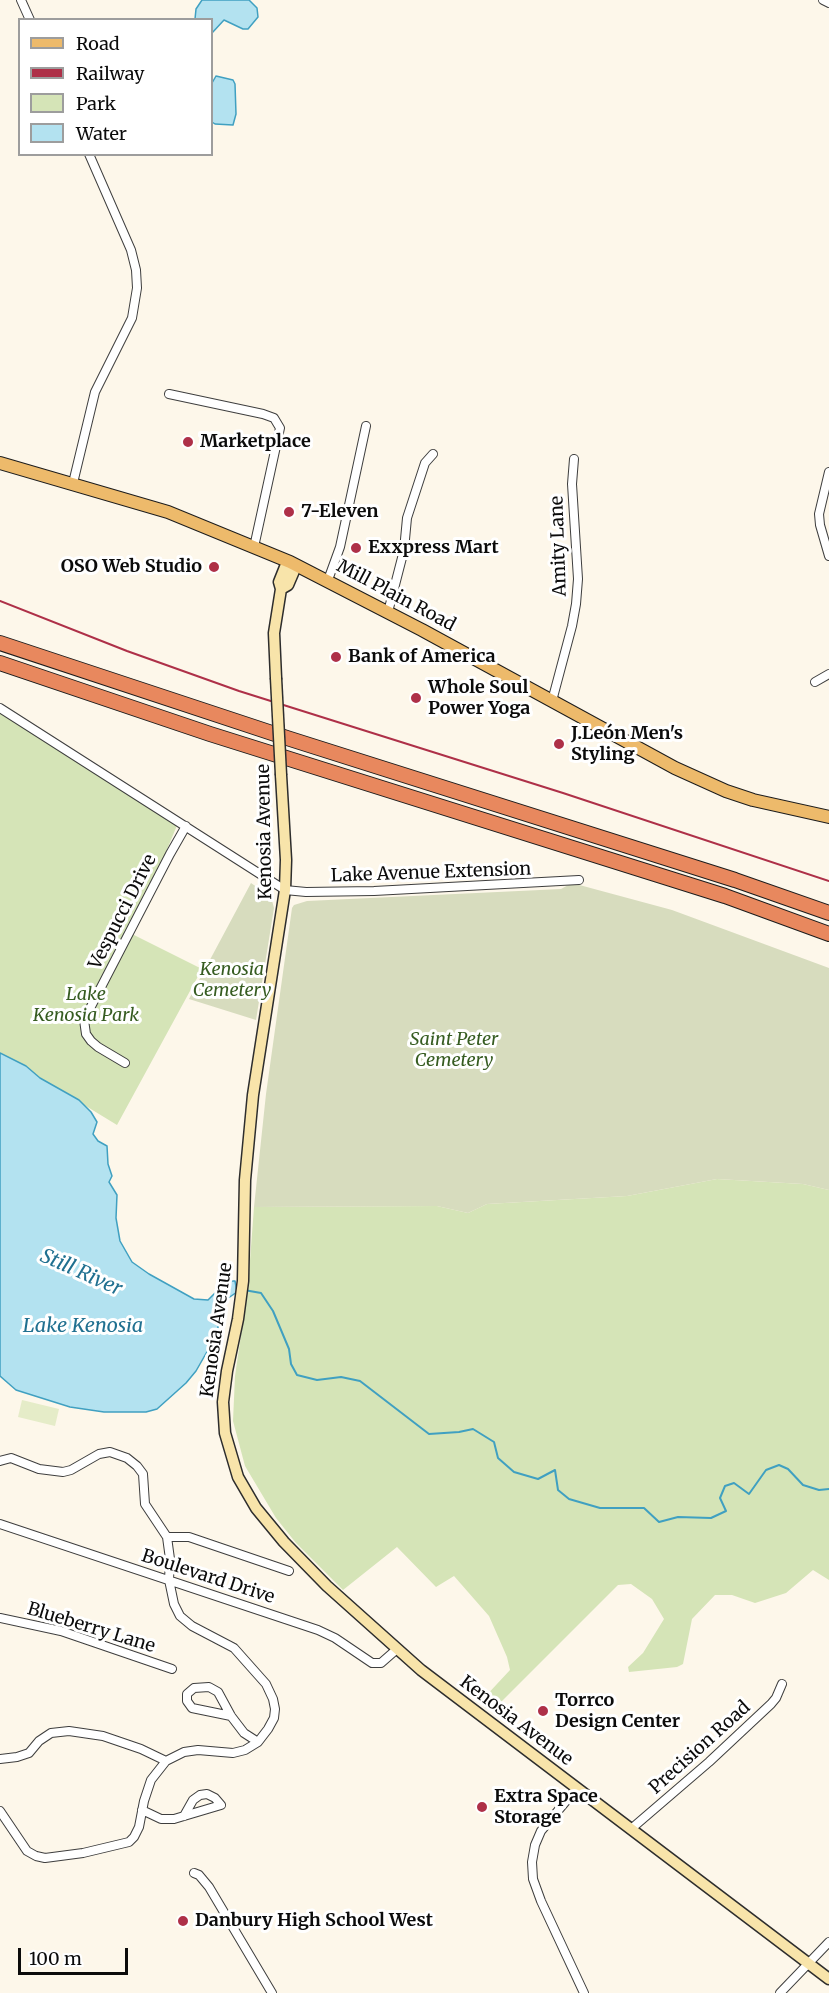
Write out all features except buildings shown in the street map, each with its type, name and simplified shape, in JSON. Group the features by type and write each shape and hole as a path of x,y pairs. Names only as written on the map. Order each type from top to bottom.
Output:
{"highway":[{"path":"0,643 252,727 735,880 829,913"},
{"path":"0,663 210,734 725,896 829,934"}],"main road":[{"name":"Mill Plain Road","path":"0,463 168,512 290,562 328,580 701,780 753,800 829,817"}],"street":[{"path":"21,0 29,18"},
{"path":"823,0 829,3"},
{"path":"73,483 95,392 132,318 137,288 136,270 131,250 90,156"},
{"path":"169,394 263,414 274,418 280,428 254,547"},
{"path":"328,580 340,547 366,426"},
{"path":"388,612 404,550 407,518 425,463 433,454"},
{"name":"Amity Lane","path":"552,701 576,604 578,579 572,484 574,459"},
{"path":"829,472 819,514 829,556"},
{"name":"Kenosia Avenue","path":"290,562 285,567 279,582 281,589 274,633 285,890 250,1124 245,1180 243,1281 226,1371 223,1402 225,1433 238,1477 256,1508 284,1542 327,1586 397,1649 450,1693 829,1979"},
{"path":"815,682 829,674"},
{"path":"0,708 285,890"},
{"name":"Vespucci Drive","path":"125,1063 92,1041 86,1034 84,1020 186,826"},
{"name":"Lake Avenue Extension","path":"285,890 374,891 579,880"},
{"path":"0,1461 11,1458 39,1469 63,1472 99,1454 110,1452 120,1454 137,1466 143,1474 145,1504 167,1537 170,1559 169,1580 174,1604 180,1616 192,1626 234,1648 266,1684 273,1699 274,1718 258,1742 245,1750 233,1753 198,1750 184,1752 166,1761 152,1780 139,1827 129,1842 83,1853 45,1858 36,1856 27,1851 0,1811"},
{"name":"Boulevard Drive","path":"0,1524 318,1630 335,1638 372,1663 381,1663 397,1649"},
{"path":"167,1537 189,1537 289,1571"},
{"name":"Blueberry Lane","path":"0,1618 61,1631 172,1669"},
{"name":"Precision Road","path":"631,1829 692,1778 771,1704 782,1684"},
{"path":"231,1716 192,1708 187,1701 187,1694 194,1688 209,1687 218,1692 231,1716 244,1732 258,1742"},
{"path":"0,1759 29,1753 39,1741 51,1734 69,1731 103,1736 141,1749 166,1761"},
{"path":"577,1788 541,1831 535,1845 532,1862 534,1879 541,1901 584,1993"},
{"path":"142,1810 161,1819 184,1816"},
{"path":"194,1873 199,1875 209,1887 272,1993"},
{"path":"780,1993 829,1942"}],"green space":[{"name":"Lake Kenosia Park","path":"0,707 178,823 132,934 202,969 117,1125 40,1078 26,1066 0,1053"},
{"name":"Kenosia Cemetery","path":"251,883 271,897 274,908 256,1020 189,999"},
{"name":"Saint Peter Cemetery","path":"572,883 672,910 829,968 829,1190 803,1184 717,1179 627,1196 487,1204 468,1213 437,1206 254,1207 266,1094 294,905 307,901 561,889"},
{"path":"717,1179 803,1184 829,1190 829,1580 813,1570 786,1593 755,1603 732,1595 715,1595 692,1619 683,1664 677,1667 629,1672 628,1667 643,1653 664,1619 652,1599 631,1584 618,1585 498,1705 488,1710 483,1706 483,1699 510,1670 507,1657 489,1616 454,1576 436,1587 397,1547 343,1590 296,1543 276,1518 245,1466 233,1421 235,1376 248,1287 254,1207 437,1206 468,1213 487,1204 627,1196"},
{"path":"22,1400 59,1409 55,1426 18,1417"}],"water":[{"path":"202,0 249,0 257,8 258,17 248,29 224,20 213,32 213,18 195,18 196,9"},
{"path":"216,76 233,80 235,84 236,114 233,125 213,123 213,81"},
{"name":"Lake Kenosia","path":"0,1053 26,1066 40,1078 79,1100 91,1112 97,1122 93,1134 98,1141 107,1146 108,1164 112,1176 109,1182 117,1195 116,1218 120,1241 132,1262 194,1299 208,1300 227,1281 235,1281 237,1292 224,1301 216,1336 196,1371 157,1409 146,1412 104,1412 70,1407 16,1390 0,1376"}],"waterway":[{"name":"Still River","path":"244,1290 261,1293 273,1311 297,1375 317,1380 341,1377 360,1381 429,1434 473,1429 494,1442 498,1458 514,1472 538,1479 555,1470 558,1490 569,1499 600,1508 644,1508 659,1522 678,1517 711,1518 726,1511 720,1498 725,1486 734,1483 749,1494 766,1470 779,1465 788,1469 803,1485 819,1490 829,1489"}],"railway":[{"path":"0,601 127,651 239,691 563,793 829,881"}],"place":[{"name":"Marketplace","path":"188,442"},
{"name":"7-Eleven","path":"289,512"},
{"name":"Exxpress Mart","path":"356,548"},
{"name":"OSO Web Studio","path":"214,567"},
{"name":"Bank of America","path":"336,657"},
{"name":"Whole Soul Power Yoga","path":"416,698"},
{"name":"J.León Men's Styling","path":"559,744"},
{"name":"Torrco Design Center","path":"543,1711"},
{"name":"Extra Space Storage","path":"482,1807"},
{"name":"Danbury High School West","path":"183,1921"}]}
